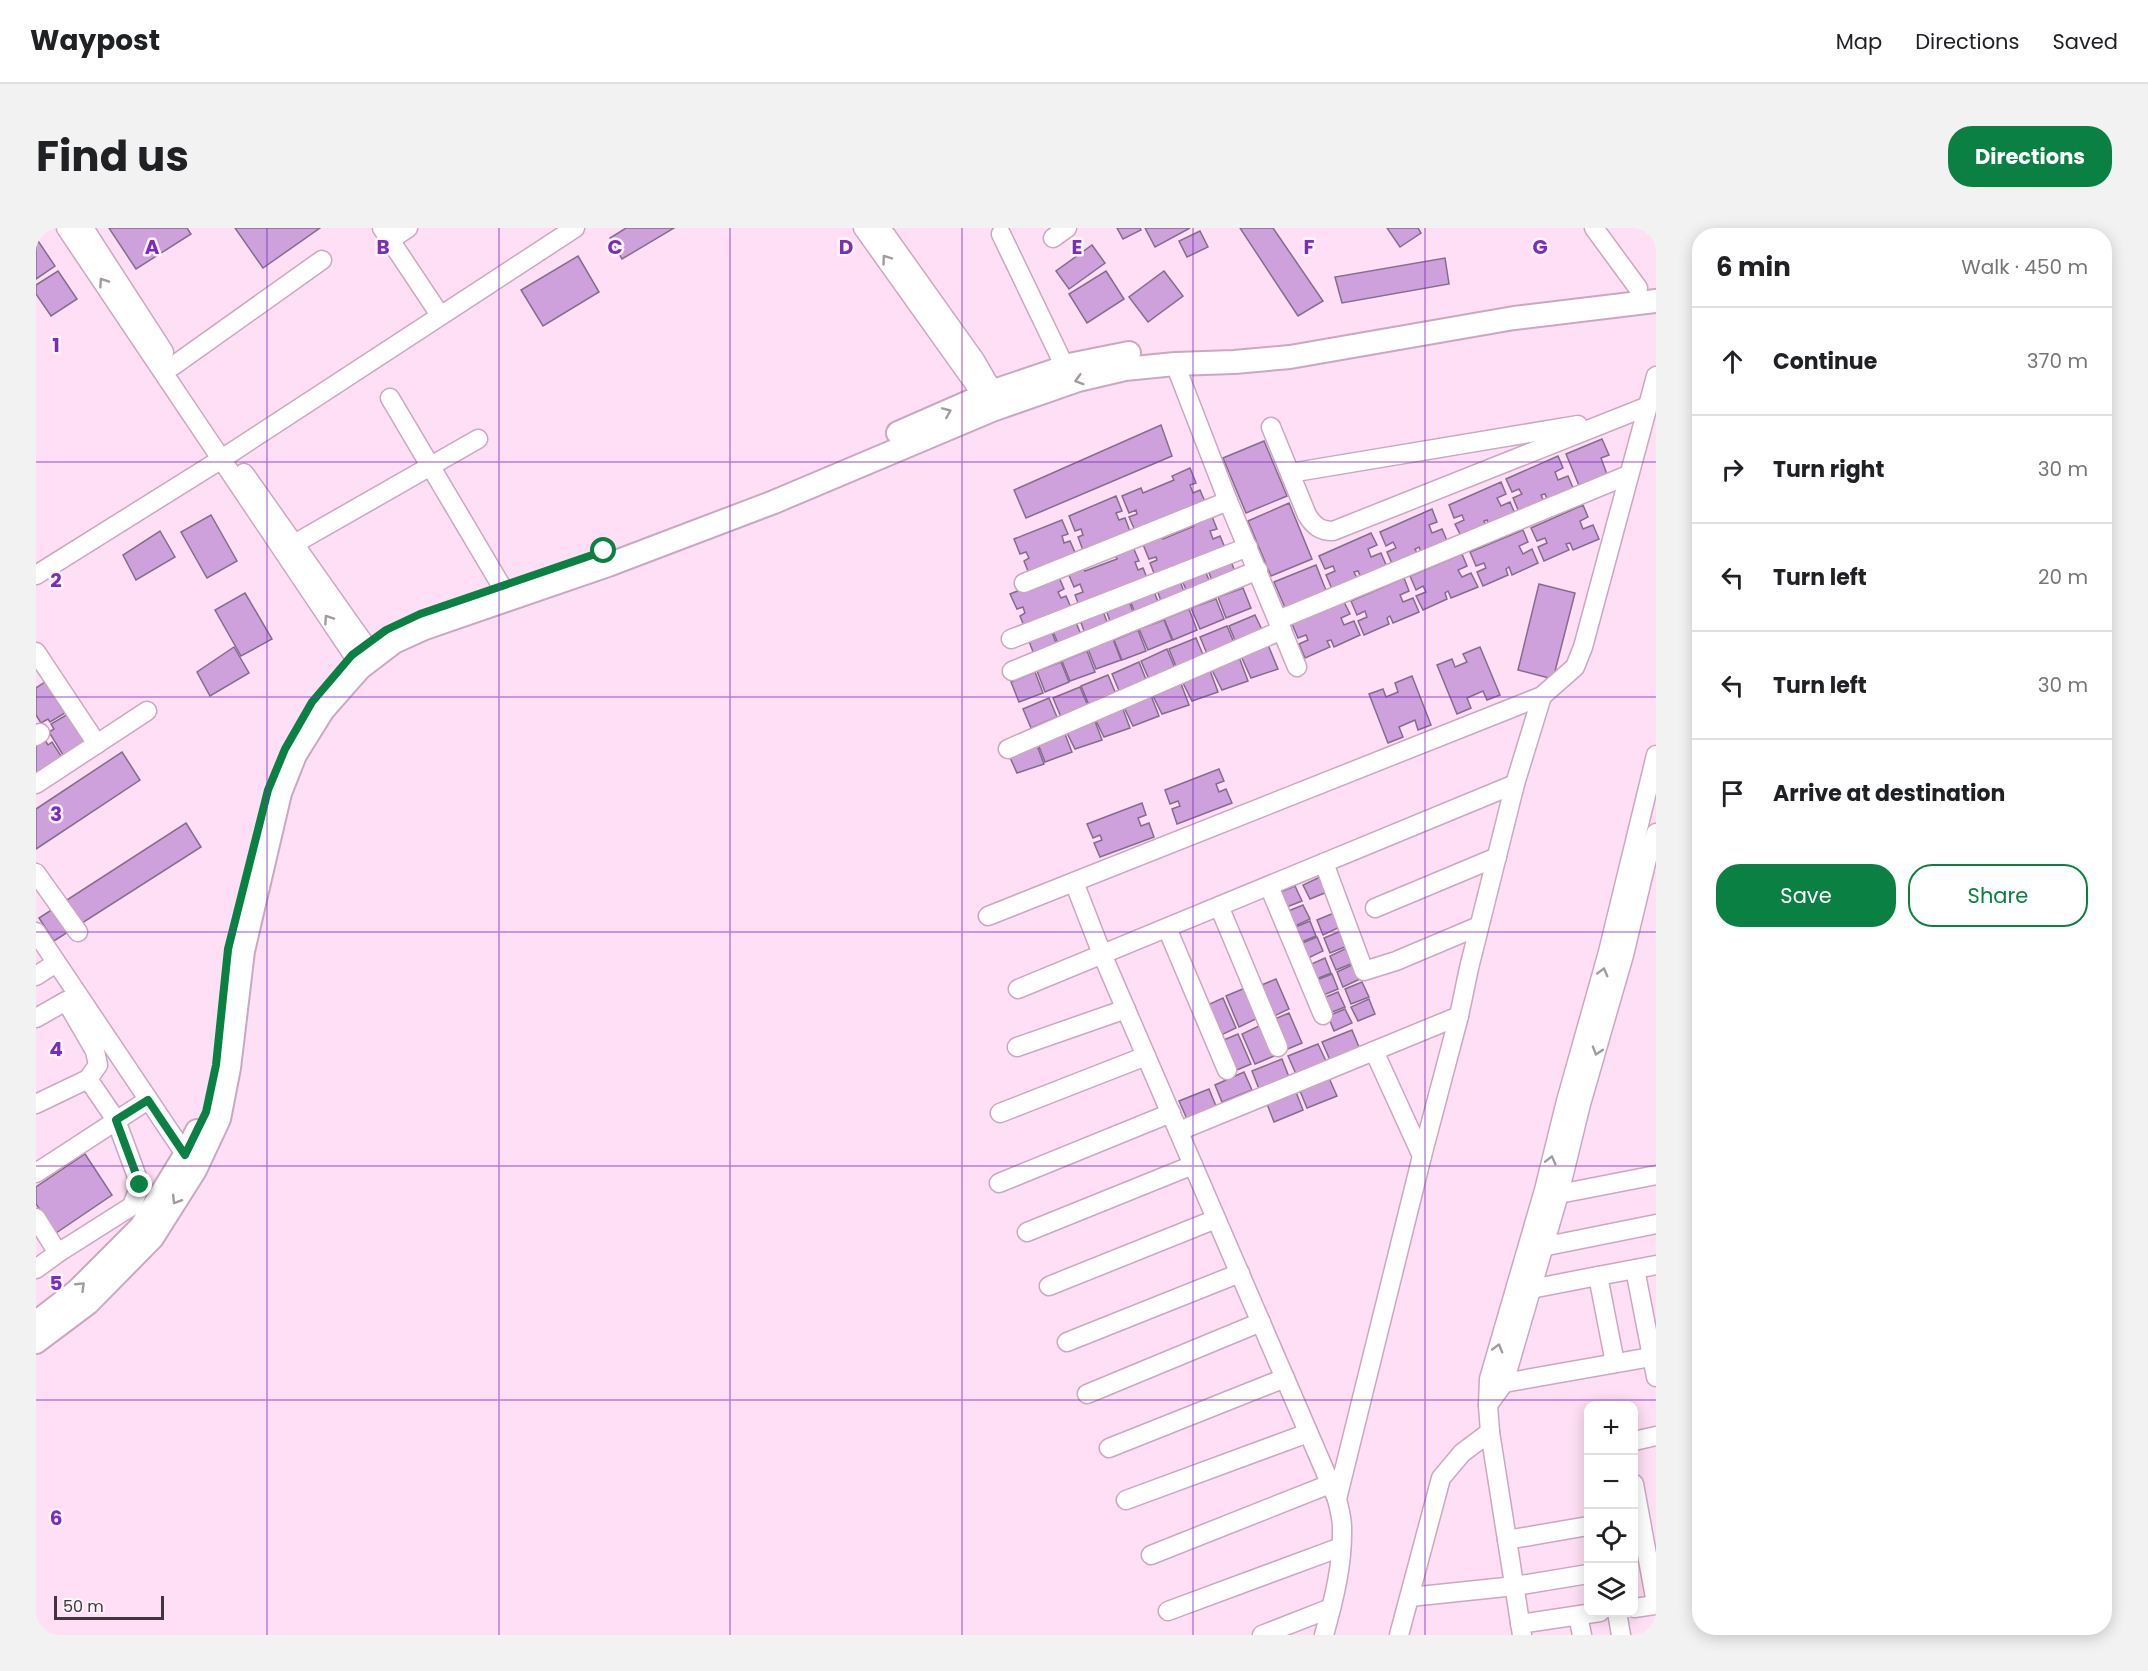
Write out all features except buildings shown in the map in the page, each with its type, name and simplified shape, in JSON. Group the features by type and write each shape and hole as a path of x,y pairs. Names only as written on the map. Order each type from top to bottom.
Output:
{"main road":[{"path":"363,656 425,628 608,565 774,502 1065,367 1122,354 1233,348 1289,342 1608,290 1650,292"},
{"path":"36,1323 77,1291 141,1227 190,1163 219,1119 229,1068 243,951 280,793 295,755 323,710 363,656 386,630 420,614 604,551 994,401 1125,369 1290,357 1650,292"},
{"path":"36,1342 88,1303 152,1239 190,1163"}],"street":[{"path":"66,228 363,656"},
{"path":"84,228 173,366 225,456 294,544 363,656"},
{"path":"408,228 386,234 440,315"},
{"path":"36,575 225,456 575,228"},
{"path":"863,228 994,401"},
{"path":"881,228 975,360 994,401"},
{"path":"1594,228 1650,292"},
{"path":"1001,234 1065,367"},
{"path":"173,366 322,260"},
{"path":"1175,364 1228,501 1297,666"},
{"path":"988,916 1542,696 1575,667 1583,646 1656,376"},
{"path":"390,398 502,587"},
{"path":"1271,427 1307,515 1313,524 1323,531 1334,531 1648,405"},
{"path":"1290,473 1612,420"},
{"path":"294,544 478,439"},
{"path":"1008,749 1280,625 1629,475"},
{"path":"1024,584 1228,501"},
{"path":"1011,639 1248,547"},
{"path":"1012,671 1258,570"},
{"path":"36,652 97,744"},
{"path":"1334,1491 1459,1016 1515,784 1542,696"},
{"path":"36,784 147,711"},
{"path":"1584,1615 1521,1630 1490,1432 1489,1379 1606,963 1656,755"},
{"path":"1018,989 1515,784"},
{"path":"1488,1405 1504,1383 1542,1246 1648,890 1656,833"},
{"path":"1375,908 1497,857"},
{"path":"1324,863 1364,970 1396,961 1479,926"},
{"path":"36,873 78,932"},
{"path":"1074,882 1102,954 1334,1491 1342,1525 1341,1547 1324,1635"},
{"path":"1269,886 1323,1015"},
{"path":"1219,906 1278,1047"},
{"path":"1167,928 1227,1070"},
{"path":"36,932 190,1163"},
{"path":"36,976 56,963"},
{"path":"36,1018 66,1001 95,1051 98,1065 88,1079 36,1104"},
{"path":"1017,1047 1126,1010"},
{"path":"1179,1131 1459,1016"},
{"path":"1374,1051 1422,1156"},
{"path":"1000,1113 1146,1056"},
{"path":"36,1269 58,1252 132,1206 140,1185 116,1120 88,1079"},
{"path":"36,1173 148,1100"},
{"path":"999,1183 1171,1113"},
{"path":"1027,1232 1193,1165"},
{"path":"1559,1194 1656,1175"},
{"path":"36,1218 58,1252"},
{"path":"1049,1286 1216,1219"},
{"path":"1542,1246 1656,1224"},
{"path":"1531,1289 1656,1265"},
{"path":"1635,1269 1654,1356 1656,1377"},
{"path":"1067,1342 1240,1273"},
{"path":"1598,1276 1615,1363"},
{"path":"1087,1394 1261,1322"},
{"path":"1504,1383 1654,1356"},
{"path":"1109,1448 1285,1378"},
{"path":"1399,1635 1441,1478 1462,1453 1490,1432"},
{"path":"1126,1500 1308,1433"},
{"path":"1638,1441 1656,1436"},
{"path":"1151,1555 1334,1491"},
{"path":"1638,1526 1656,1604 1638,1607"},
{"path":"1507,1540 1584,1527"},
{"path":"1168,1611 1341,1547"},
{"path":"1410,1597 1515,1586 1584,1575"},
{"path":"1262,1635 1331,1608"},
{"path":"1578,1616 1582,1635"},
{"path":"1618,1617 1621,1635"}],"route":[{"path":"140,1185 116,1120 148,1100 185,1155 206,1112 216,1065 228,949 249,859 268,790 285,749 312,702 352,655 386,630 420,614 604,551"}]}
